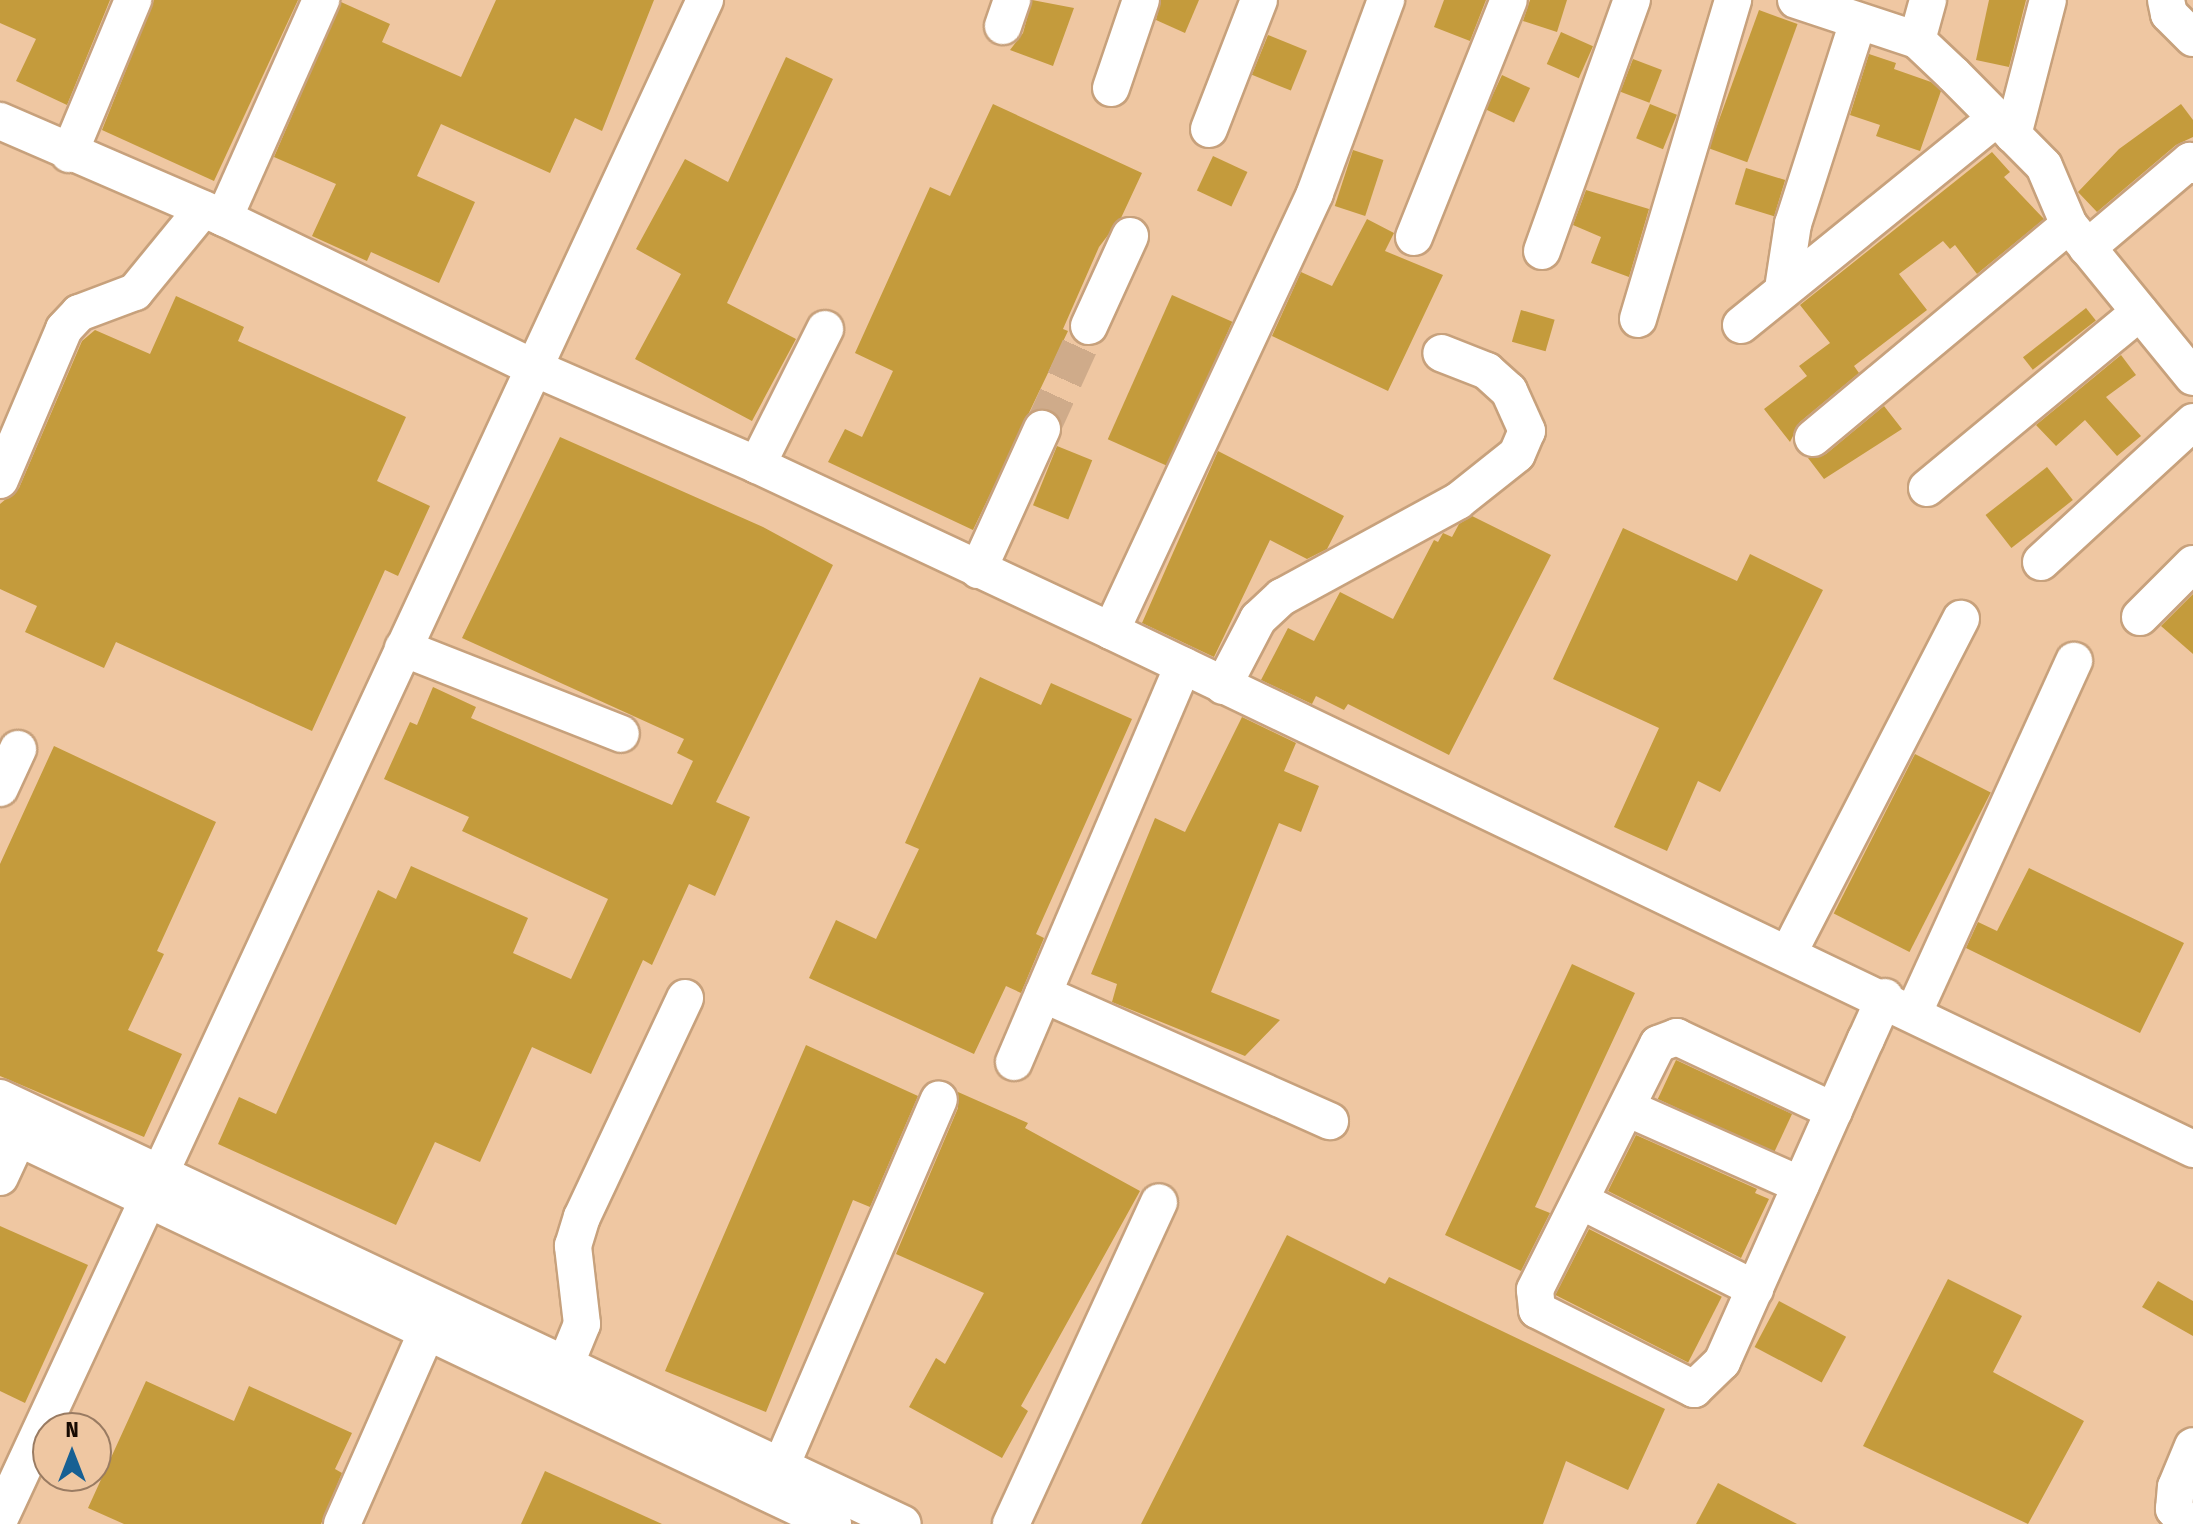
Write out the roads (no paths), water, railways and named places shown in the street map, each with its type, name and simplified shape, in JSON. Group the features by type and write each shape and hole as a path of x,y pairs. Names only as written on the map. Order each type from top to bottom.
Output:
{"street":[{"path":"69,154 133,0"},
{"path":"0,480 64,329 79,313 135,292 214,213 321,0"},
{"path":"0,1518 152,1184 705,0"},
{"path":"1111,88 1141,0"},
{"path":"1209,129 1259,0"},
{"path":"1111,631 1315,193 1386,0"},
{"path":"1414,237 1509,0"},
{"path":"1542,251 1632,0"},
{"path":"1638,319 1733,0"},
{"path":"1917,40 1928,0"},
{"path":"1741,325 1783,289 2004,128 2048,0"},
{"path":"2166,0 2169,14 2193,38"},
{"path":"1806,2 1917,40 2044,166 2078,236 2193,377"},
{"path":"1783,289 1793,224 1858,21"},
{"path":"0,121 69,154 214,213 534,368 757,465 1900,1004 2193,1149"},
{"path":"1813,438 2078,236 2190,161 2193,165"},
{"path":"1089,326 1130,236"},
{"path":"1927,488 2140,312"},
{"path":"757,465 825,329"},
{"path":"1223,686 1251,630 1282,597 1458,501 1517,454 1527,431 1509,391 1487,371 1441,353"},
{"path":"2041,562 2193,422"},
{"path":"978,570 1042,429"},
{"path":"2140,617 2193,564"},
{"path":"1789,952 1961,619"},
{"path":"403,648 621,734"},
{"path":"1834,1111 1677,1037 1658,1044 1583,1202 1535,1290 1537,1310 1694,1389 1722,1362 1834,1111 1900,1004 2074,661"},
{"path":"1014,1062 1183,666"},
{"path":"0,788 18,749"},
{"path":"1043,994 1330,1121"},
{"path":"566,1363 582,1324 573,1246 582,1217 685,998"},
{"path":"0,1098 152,1184 427,1331 833,1524"},
{"path":"781,1466 939,1100"},
{"path":"1627,1108 1801,1185"},
{"path":"0,1177 9,1134 152,1184 566,1363 903,1524"},
{"path":"1011,1524 1159,1202"},
{"path":"1583,1202 1755,1289"},
{"path":"342,1524 427,1331"},
{"path":"2187,1524 2174,1509 2176,1487 2193,1446"}],"tunnel":[{"path":"1042,429 1089,326"}]}
